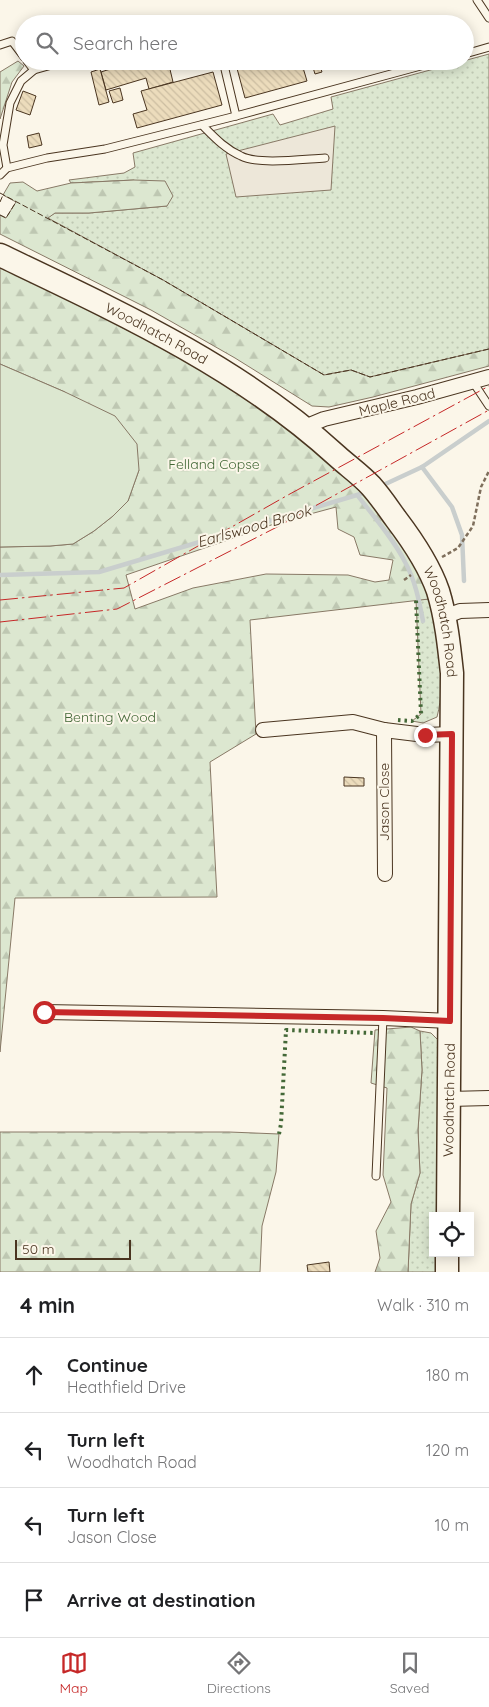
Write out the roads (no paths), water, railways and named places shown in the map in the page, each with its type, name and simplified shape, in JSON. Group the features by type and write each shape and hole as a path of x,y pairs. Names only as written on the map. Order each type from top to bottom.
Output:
{"main road":[{"name":"Woodhatch Road","path":"0,255 84,295 192,353 250,387 307,428 376,493 409,536 426,566 437,590 444,617 452,673 448,1212"},
{"path":"447,1257 447,1272"}],"street":[{"name":"Maple Road","path":"307,428 324,419 366,410 489,377"},
{"path":"444,617 460,611 489,610"},
{"path":"263,730 353,722 384,730 425,735 452,734"},
{"name":"Jason Close","path":"384,730 384,874"},
{"path":"44,1012 383,1018 450,1021"},
{"path":"449,1099 489,1098"}],"lane":[{"path":"477,0 489,18"},
{"path":"0,45 12,41 15,45"},
{"path":"474,51 489,47"},
{"path":"7,168 3,145 10,103 21,81 34,70"},
{"path":"225,70 236,116"},
{"path":"0,174 7,168 47,158 105,149 406,70"},
{"path":"202,125 220,143 242,158 265,161 325,158"},
{"path":"473,382 489,406"},
{"path":"376,1176 383,1018"}],"waterway":[{"name":"Earlswood Brook","path":"379,487 422,467 489,421"},
{"path":"422,467 452,507 462,535 464,581"},
{"name":"Earlswood Brook","path":"0,575 99,572 367,492"},
{"path":"358,496 389,536 405,562 414,583 423,621"}],"park label":[{"name":"Felland Copse","path":"214,464"},
{"name":"Benting Wood","path":"110,717"}]}
